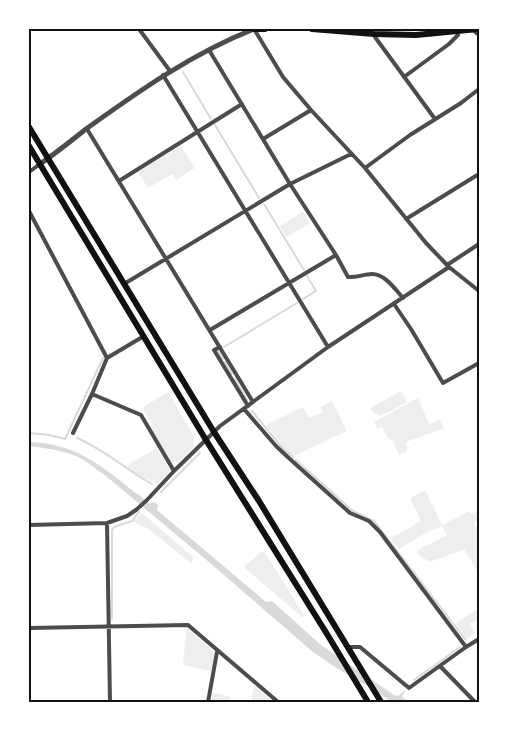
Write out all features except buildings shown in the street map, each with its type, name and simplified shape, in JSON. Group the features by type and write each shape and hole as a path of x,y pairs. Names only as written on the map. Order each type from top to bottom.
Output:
{"main road":[{"path":"254,29 265,29"},
{"path":"312,29 416,35 476,29"},
{"path":"29,127 381,702"},
{"path":"29,146 206,440 368,702"}],"street":[{"path":"139,29 170,71"},
{"path":"29,172 170,71 254,29 283,77 365,168 426,244 448,266 479,291"},
{"path":"476,29 479,34"},
{"path":"404,76 449,44 458,35 456,30"},
{"path":"374,34 435,119"},
{"path":"209,50 348,277 378,275 386,280 403,298"},
{"path":"163,76 328,347"},
{"path":"365,168 479,89"},
{"path":"119,181 242,104"},
{"path":"263,139 311,110"},
{"path":"87,129 253,402"},
{"path":"124,284 290,184 351,154"},
{"path":"406,219 479,174"},
{"path":"29,211 107,358"},
{"path":"29,525 107,523 127,516 140,507 214,432 328,347 403,298 479,244"},
{"path":"210,330 336,255"},
{"path":"394,304 443,383 479,363"},
{"path":"74,433 107,358 144,336"},
{"path":"220,347 214,350 248,406"},
{"path":"92,394 141,415 174,471"},
{"path":"244,409 276,446 291,460 350,512 369,521 380,532 466,647"},
{"path":"107,523 110,702"},
{"path":"29,628 188,626 278,702"},
{"path":"349,650 360,648 409,688 479,639"},
{"path":"208,702 217,652"},
{"path":"440,666 475,702"}],"shaded area":[{"path":"181,146 195,168 176,180 172,174 148,188 138,172"},
{"path":"303,212 310,223 286,237 280,226"},
{"path":"401,391 407,402 381,416 374,413 370,408"},
{"path":"168,392 194,437 193,448 177,463 171,462 150,427 153,425 142,408"},
{"path":"418,398 429,424 440,420 444,428 406,442 407,451 399,455 392,440 388,438 382,427 377,429 374,422"},
{"path":"332,401 347,431 294,456 281,444 266,425 303,407 309,418 323,412 321,407"},
{"path":"29,442 61,447 88,458 139,494 149,504 154,502 158,505 157,510 266,602 272,601 321,645 394,695 398,696 405,690 402,697 409,702 392,702 313,652 216,568 88,463 64,452 29,446"},
{"path":"157,448 169,467 169,472 157,484 126,466"},
{"path":"425,490 442,525 470,511 471,514 479,510 479,520 474,523 479,533 479,574 464,549 430,562 417,554 418,550 447,535 442,526 427,532 399,549 390,538 421,521 410,498"},
{"path":"142,513 193,557 192,564 150,530 133,521"},
{"path":"264,551 304,615 302,617 244,567"},
{"path":"479,608 479,619 470,624 475,633 467,639 455,624"},
{"path":"187,628 213,651 214,657 211,671 183,665"},
{"path":"254,686 273,702 251,702"},
{"path":"213,693 231,697 229,702 211,702"}],"waterway":[{"path":"183,72 211,119"},
{"path":"215,125 259,198"},
{"path":"264,204 304,270"},
{"path":"303,299 316,291 307,276"},
{"path":"224,347 297,303"},
{"path":"218,351 223,359"},
{"path":"29,433 65,439 103,358"},
{"path":"225,362 232,374"},
{"path":"235,379 247,400"},
{"path":"252,411 279,444 293,457"},
{"path":"77,438 97,448 152,484"},
{"path":"161,492 200,453"},
{"path":"296,460 353,511 370,519"},
{"path":"112,619 112,530 114,527 132,521 139,512"},
{"path":"373,520 465,639"},
{"path":"414,680 460,647"}]}
